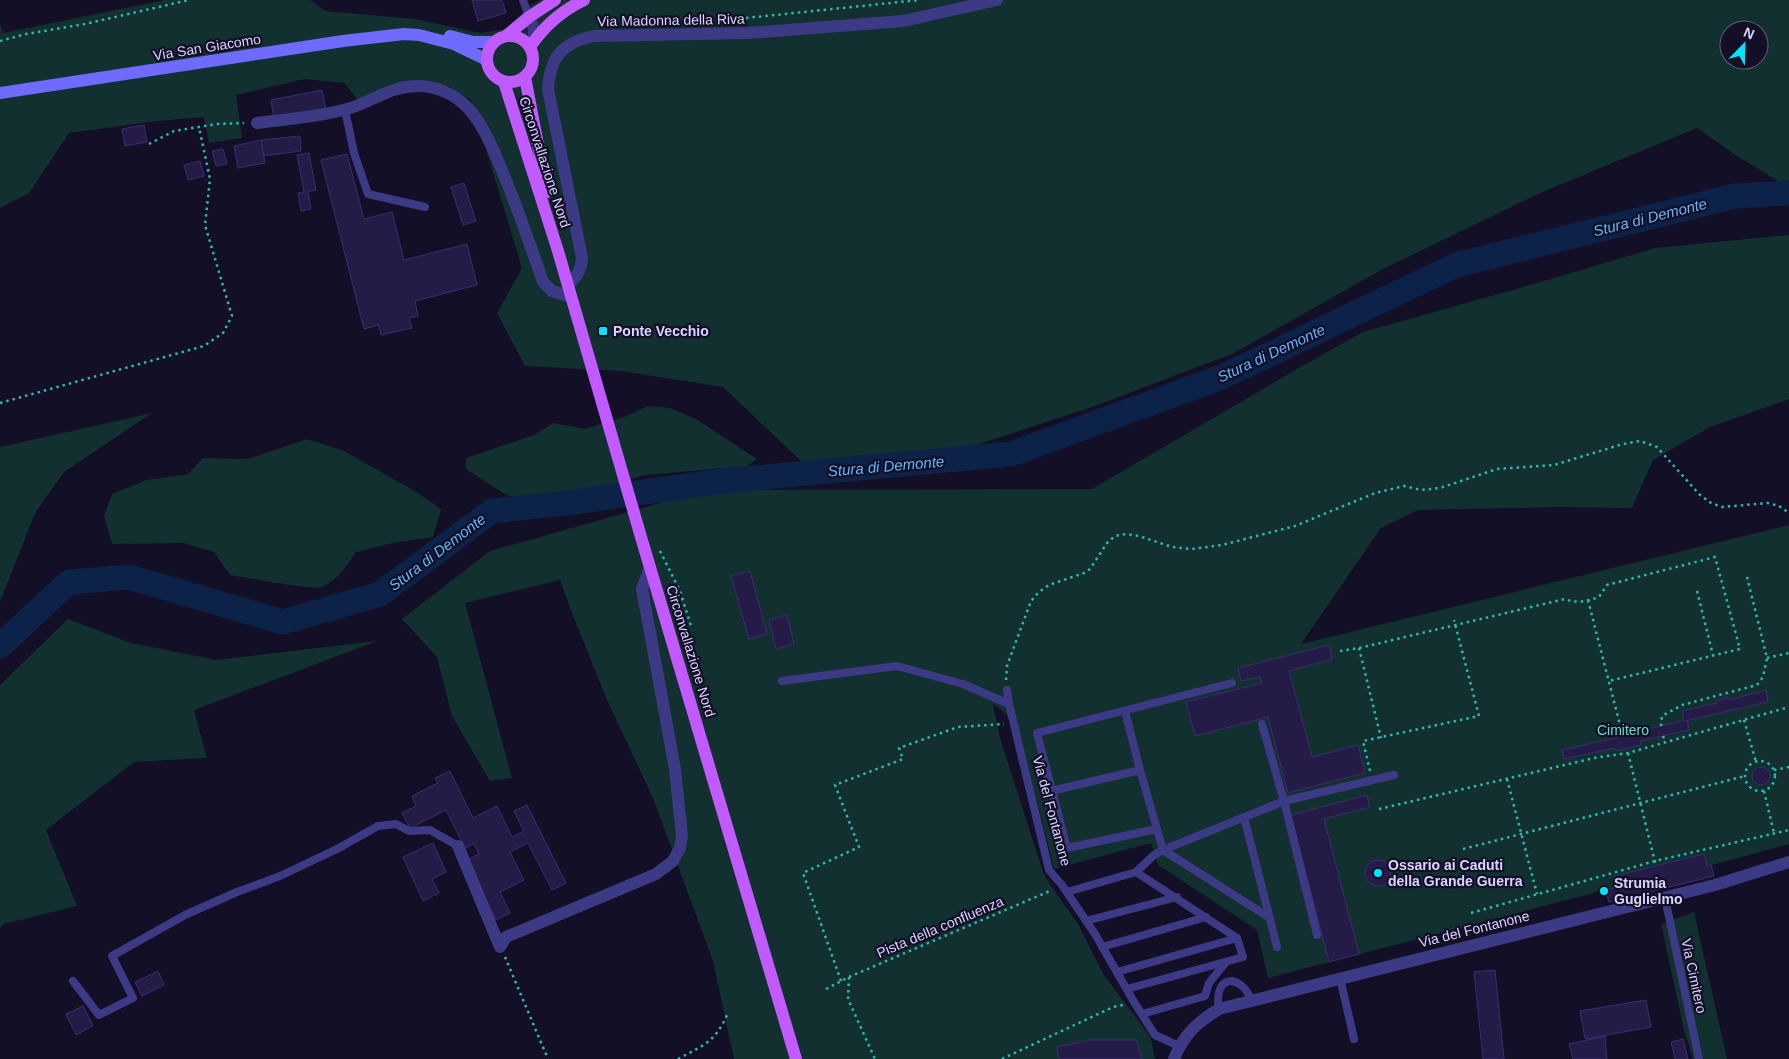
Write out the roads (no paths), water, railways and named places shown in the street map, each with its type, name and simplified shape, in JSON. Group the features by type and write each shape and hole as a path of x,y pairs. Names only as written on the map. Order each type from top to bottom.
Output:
{"main road":[{"path":"555,0 490,47 487,60 492,74 504,82 525,78 534,60 532,44 548,24 563,10 584,0"},
{"name":"Via San Giacomo","path":"0,93 373,37 427,32 473,42 500,39"},
{"name":"Via San Giacomo","path":"419,34 454,44 487,60"},
{"path":"500,39 520,38 532,44"},
{"name":"Circonvallazione Nord","path":"525,78 558,251"},
{"name":"Circonvallazione Nord","path":"504,82 558,251 796,1059"}],"street":[{"name":"Via Madonna della Riva","path":"569,291 582,267 582,258 548,89 549,74 552,66 565,47 578,40 593,36 750,33 903,21 997,0"},
{"path":"529,17 534,30 532,44"},
{"path":"257,123 345,110 362,104 380,94 398,89 418,86 435,88 450,94 465,105 477,118 492,145 518,208 543,282 552,291 569,291"},
{"path":"458,846 500,946 506,938 656,874 673,861 680,848 682,836 675,769 642,589 650,568"},
{"name":"Via del Fontanone","path":"1174,1059 1179,1046 1191,1029 1204,1018 1219,1010 1340,978 1665,898 1789,862"}],"lane":[{"path":"523,0 529,17"},
{"path":"345,110 354,153 368,194 426,207"},
{"path":"782,681 897,666 963,684 1009,704"},
{"path":"1157,829 1067,848 1037,733 1232,683"},
{"name":"Via del Fontanone","path":"1008,690 1009,704 1049,870 1086,921 1155,1035 1179,1046"},
{"path":"1125,711 1163,850 1270,918"},
{"path":"1262,724 1284,801 1317,935"},
{"path":"1051,791 1140,770"},
{"path":"1064,889 1136,872 1154,855 1163,850 1284,801 1394,775"},
{"path":"1244,817 1277,947"},
{"path":"73,981 99,1015 133,998 112,956 185,915 338,849 378,826 396,824 409,831 430,830 458,846"},
{"path":"1127,989 1243,958 1237,938 1177,897 1136,872"},
{"path":"1086,921 1177,897"},
{"name":"Via Cimitero","path":"1665,898 1699,1059"},
{"path":"1102,947 1206,917"},
{"path":"1117,972 1237,938"},
{"path":"1142,1014 1205,996 1209,983 1226,962"},
{"path":"1340,978 1354,1039"},
{"path":"1219,1010 1218,990 1224,983 1232,980 1247,990 1252,1001"}],"waterway":[{"name":"Stura di Demonte","path":"0,646 69,582 129,577 283,622 380,594 492,511 567,503 722,481 1011,454 1222,377 1456,265 1735,196 1789,193"}],"place":[{"name":"Ponte Vecchio","path":"603,331"},
{"name":"Ossario ai Caduti della Grande Guerra","path":"1378,873"},
{"name":"Strumia Guglielmo","path":"1604,891"}],"park label":[{"name":"Cimitero","path":"1623,730"}]}
